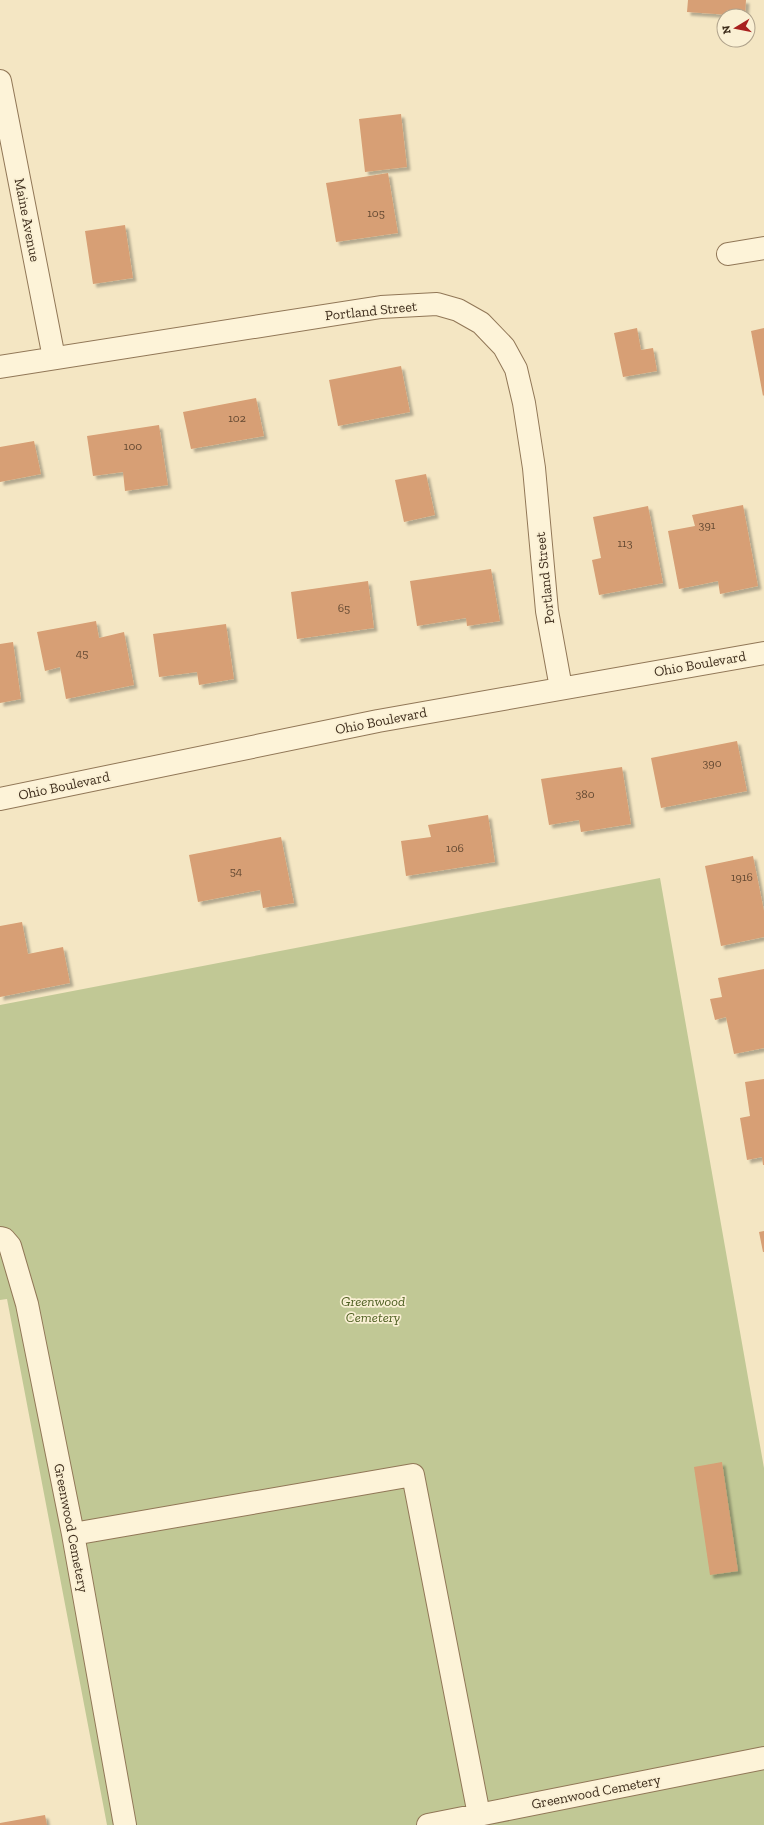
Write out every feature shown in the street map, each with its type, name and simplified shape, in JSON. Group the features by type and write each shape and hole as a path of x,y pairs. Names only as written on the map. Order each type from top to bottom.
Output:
{"street":[{"name":"Maine Avenue","path":"0,81 54,358"},
{"path":"728,254 764,248"},
{"name":"Portland Street","path":"0,367 381,307 437,304 458,310 481,323 504,347 516,369 524,403 534,468 547,611 561,688"},
{"name":"Ohio Boulevard","path":"0,799 370,722 764,653"},
{"name":"Greenwood Cemetery","path":"0,1238 4,1239 10,1246 27,1304 73,1534 125,1825"},
{"path":"73,1534 413,1475 479,1815"},
{"name":"Greenwood Cemetery","path":"428,1825 764,1758"}],"green space":[{"name":"Greenwood Cemetery","path":"660,878 764,1468 764,1825 107,1825 7,1299 0,1300 0,1005"}],"building":[{"path":"688,0 746,0 746,8 716,8 716,14 687,12"},
{"path":"401,114 407,167 365,172 359,119"},
{"path":"388,173 398,233 336,242 326,183"},
{"path":"125,225 133,278 93,284 85,231"},
{"path":"637,328 641,350 653,348 657,371 623,377 614,333"},
{"path":"764,328 764,395 763,396 751,331"},
{"path":"401,366 410,412 338,426 329,380"},
{"path":"256,398 264,436 191,449 183,412"},
{"path":"159,425 168,485 125,491 123,472 93,476 87,436"},
{"path":"34,441 41,474 0,482 0,447"},
{"path":"426,474 435,515 404,522 395,480"},
{"path":"743,505 758,586 720,594 718,581 679,589 668,531 695,526 692,515"},
{"path":"648,506 663,583 599,595 592,560 601,558 593,517"},
{"path":"491,569 500,621 467,626 466,618 417,626 410,581"},
{"path":"368,581 374,628 297,639 291,592"},
{"path":"96,621 99,638 124,632 134,685 66,699 60,667 45,671 37,632"},
{"path":"226,624 234,679 199,685 197,672 159,677 153,634"},
{"path":"13,642 21,699 0,703 0,644"},
{"path":"737,741 747,791 661,808 651,758"},
{"path":"622,767 631,824 581,832 579,820 549,825 541,779"},
{"path":"488,815 495,862 406,876 401,841 431,837 428,825"},
{"path":"281,837 294,903 263,908 260,890 198,902 189,855"},
{"path":"753,856 764,911 764,937 721,946 705,866"},
{"path":"22,922 28,954 63,947 70,983 0,997 0,926"},
{"path":"764,969 764,1048 734,1054 726,1017 715,1020 710,999 722,997 718,978"},
{"path":"764,1079 763,1165 762,1157 747,1160 740,1118 750,1116 745,1082"},
{"path":"764,1231 764,1252 763,1252 759,1232"},
{"path":"722,1462 738,1571 710,1575 694,1467"},
{"path":"45,1815 47,1825 0,1825 0,1823"}]}
